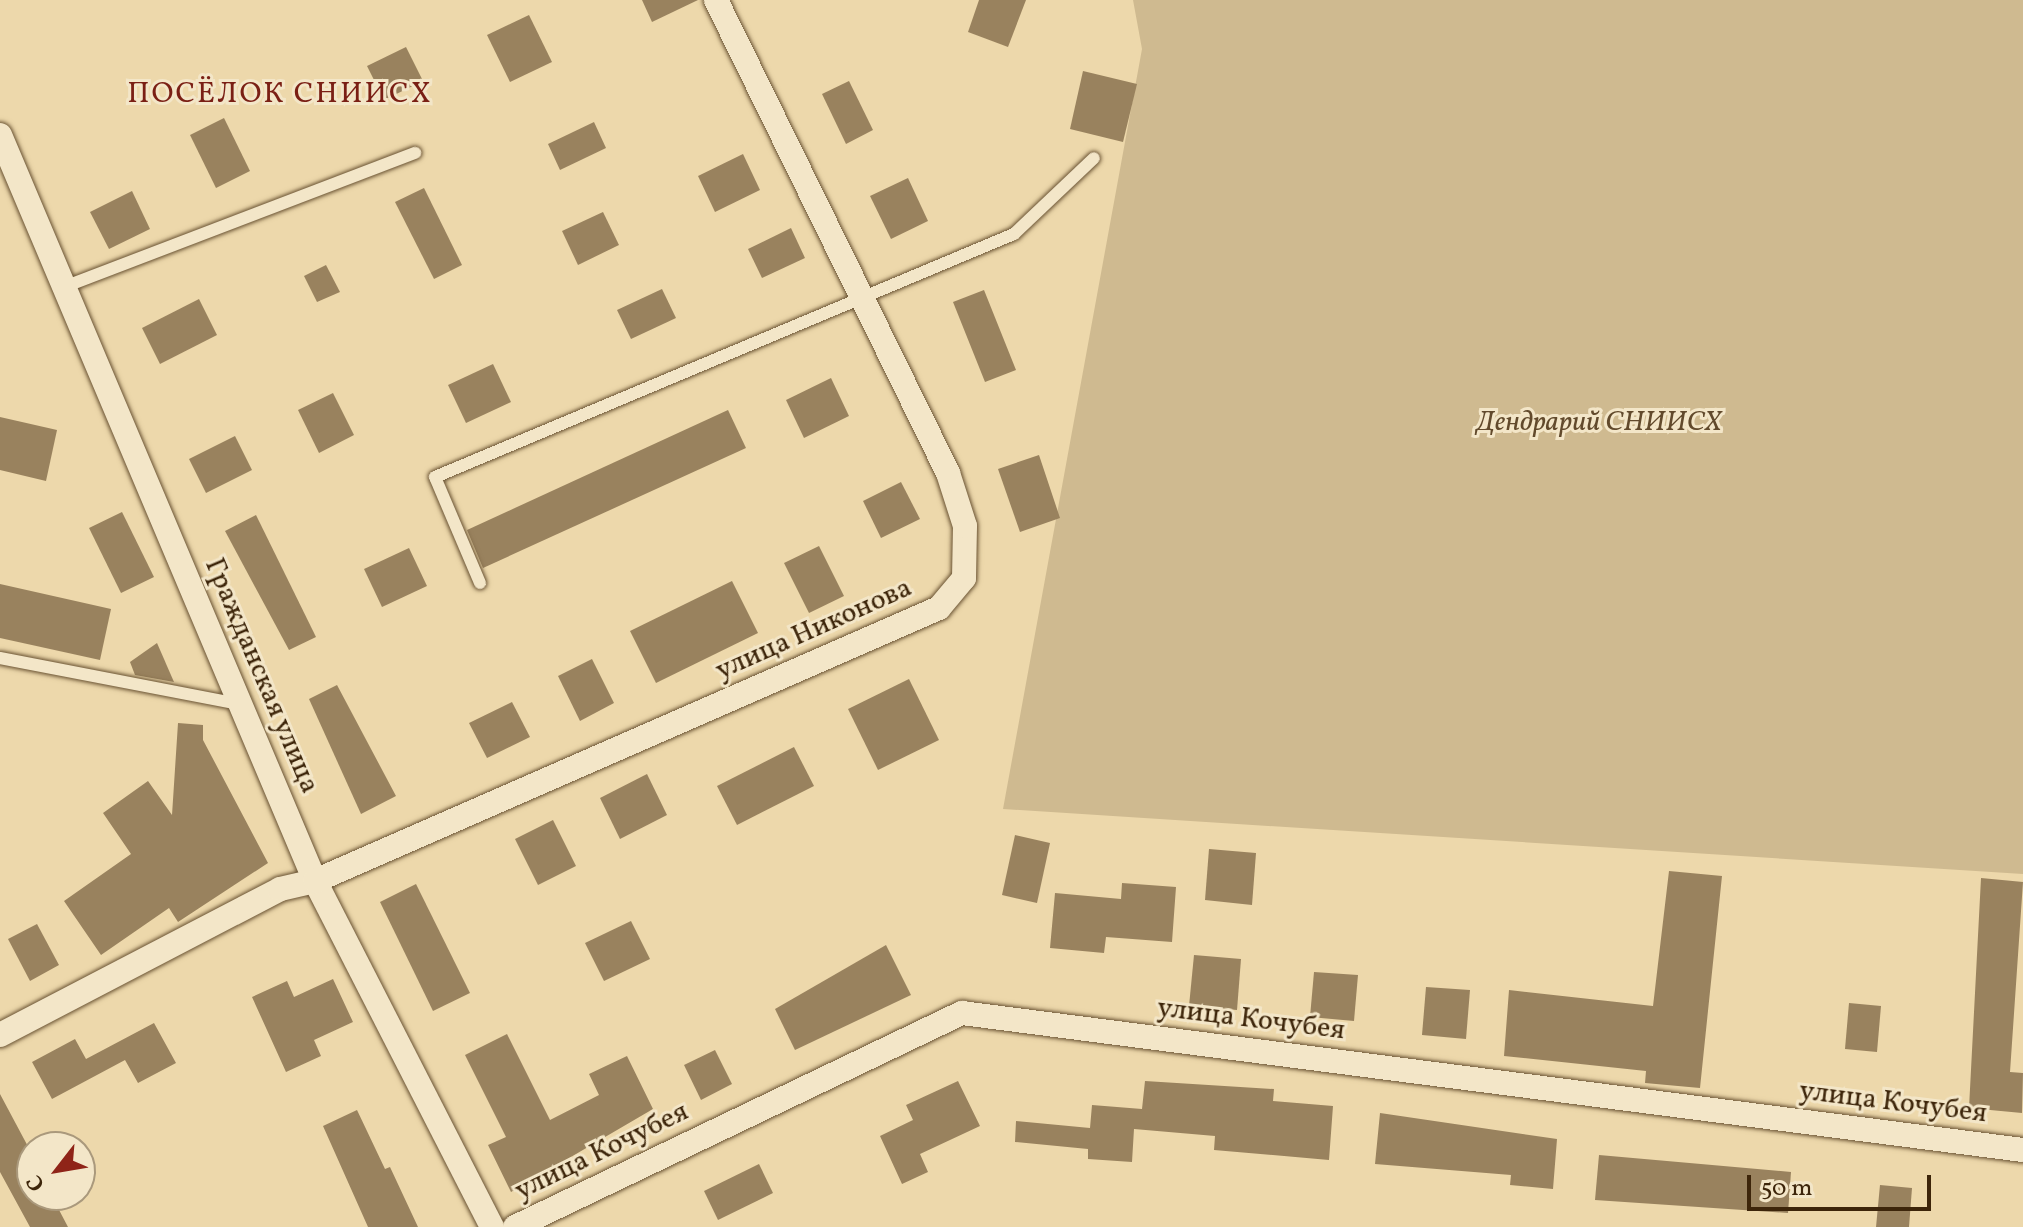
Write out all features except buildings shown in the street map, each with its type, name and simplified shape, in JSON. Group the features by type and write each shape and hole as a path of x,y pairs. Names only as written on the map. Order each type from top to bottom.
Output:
{"street":[{"name":"улица Никонова","path":"0,1035 280,889 315,881 939,608 964,578 965,526 948,473 860,302 716,0"},
{"name":"Гражданская улица","path":"0,135 315,881 492,1227"},
{"name":"улица Кочубея","path":"515,1227 962,1013 2023,1150"}],"lane":[{"path":"64,287 415,153"},
{"path":"480,583 435,477 860,302 1014,234 1094,158"},
{"path":"0,658 240,704"}],"green space":[{"name":"Дендрарий СНИИСХ","path":"1133,0 2023,0 2023,874 1003,809 1142,49"}],"district":[{"name":"ПОСЁЛОК СНИИСХ","path":"280,94"}]}
